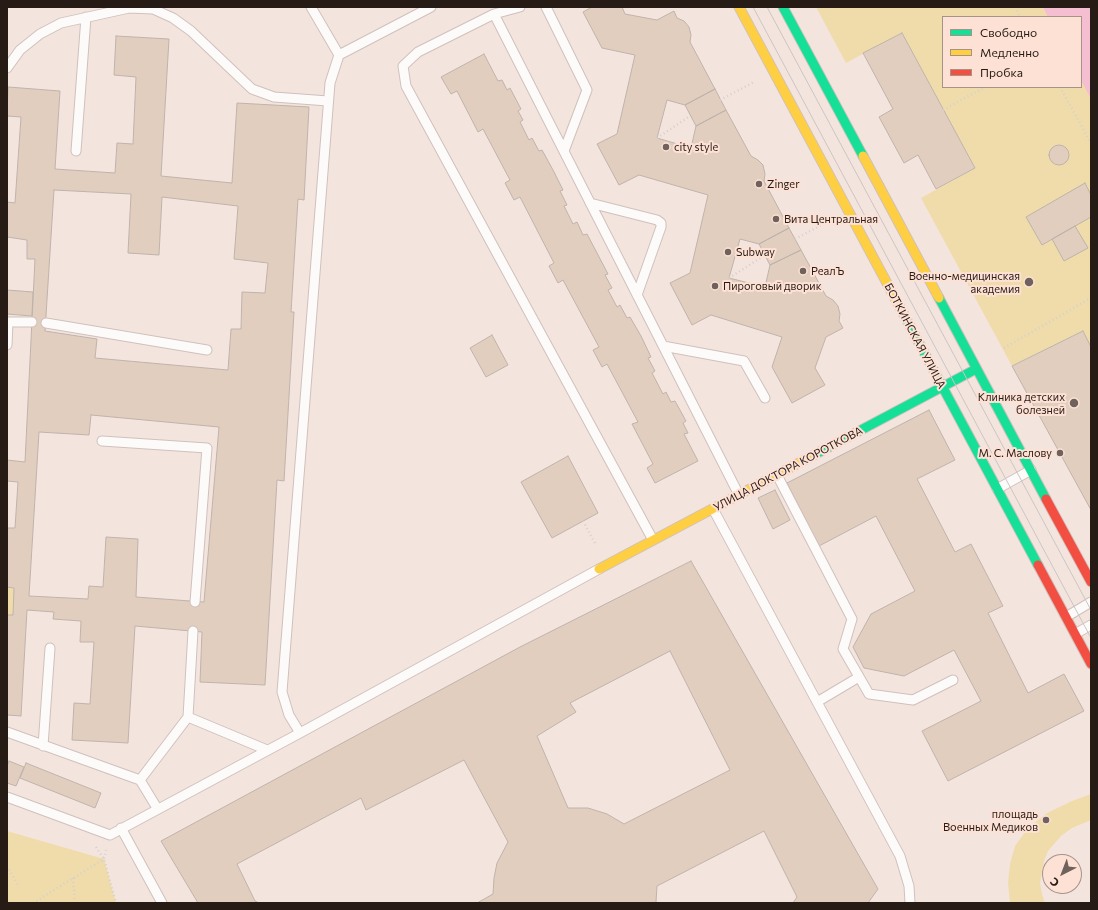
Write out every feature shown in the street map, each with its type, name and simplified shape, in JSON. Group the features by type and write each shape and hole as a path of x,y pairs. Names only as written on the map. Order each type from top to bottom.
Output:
{"main road":[{"name":"БОТКИНСКАЯ УЛИЦА","path":"739,7 1091,664"},
{"path":"783,7 1091,582"},
{"name":"УЛИЦА ДОКТОРА КОРОТКОВА","path":"603,566 976,369"}],"lane":[{"path":"311,7 339,55"},
{"path":"300,733 289,715 282,692 330,83 339,55 431,7"},
{"path":"520,7 494,14 418,52 403,66 406,86 653,540"},
{"path":"546,7 587,90 564,151"},
{"path":"7,68 20,50 40,34 60,23 129,8 153,9 173,18 191,31 252,89 274,97 328,101"},
{"path":"494,14 738,495"},
{"path":"76,151 86,17"},
{"path":"590,203 657,220 661,223 661,228 637,295"},
{"path":"7,345 8,322 32,322"},
{"path":"46,323 207,350"},
{"path":"663,346 744,361 765,398"},
{"path":"102,441 208,448 195,602"},
{"path":"997,489 1030,470"},
{"path":"777,475 852,619 843,649 869,694 913,700 953,680"},
{"path":"712,509 900,856 909,886 910,903"},
{"path":"7,797 110,834 300,733 603,566"},
{"path":"1066,617 1091,602"},
{"path":"1075,634 1091,625"},
{"path":"140,780 188,717 193,631"},
{"path":"43,746 50,648"},
{"path":"816,702 859,677"},
{"path":"188,717 267,750"},
{"path":"7,732 140,780 157,808"},
{"path":"121,828 162,903"}],"path":[{"path":"1015,7 1020,16"},
{"path":"720,100 757,81"},
{"path":"943,110 983,88"},
{"path":"1061,88 1091,143"},
{"path":"657,138 690,116"},
{"path":"795,239 833,219"},
{"path":"729,278 765,255"},
{"path":"1004,348 1091,298"},
{"path":"583,521 603,566"},
{"path":"33,903 104,859 110,834"},
{"path":"93,843 104,859 116,903"},
{"path":"7,866 18,885"},
{"path":"73,878 75,903"}],"shaded area":[{"name":"Военно-медицинская академия","path":"816,7 1091,7 1091,347 1083,331 1012,366 921,198 975,168 902,33 846,63"},
{"path":"1043,7 1091,7 1091,99 1082,82 1082,16 1048,16"},
{"path":"7,587 14,588 13,615 7,615"},
{"path":"1091,794 1091,820 1072,828 1061,836 1047,854 1042,854 1042,872 1040,883 1045,903 1010,903 1008,883 1010,864 1015,846 1028,828 1047,813"},
{"path":"7,831 104,859 116,903 7,903"}],"building":[{"path":"592,7 622,7 625,14 657,20 674,11 677,18 684,21 689,27 691,35 690,42 715,89 685,105 667,100 657,138 691,148 696,126 726,110 751,156 763,165 765,174 764,181 789,228 759,244 740,239 729,278 765,287 770,265 801,250 826,296 833,300 838,306 840,314 839,321 843,328 826,337 815,368 825,385 792,403 772,367 782,337 711,315 692,325 670,283 690,273 708,195 639,175 619,185 597,144 617,134 635,55 602,48 583,12"},
{"path":"902,33 975,168 936,189 918,155 904,163 879,117 893,109 863,53"},
{"path":"116,36 169,39 161,176 232,183 237,103 309,107 304,200 298,199 291,312 294,312 284,481 277,480 265,685 200,682 202,632 135,626 128,743 72,740 74,703 90,704 94,642 80,642 81,621 53,619 54,612 27,610 21,716 7,715 7,615 13,615 14,588 7,587 7,528 15,528 18,482 7,481 7,460 25,462 35,259 27,259 27,240 7,237 7,202 15,203 21,117 7,116 8,87 60,91 55,169 115,173 117,143 133,144 136,77 114,75","holes":["54,190 131,194 128,253 159,255 162,197 238,206 234,259 268,263 265,293 242,292 241,329 231,329 228,370 95,358 97,339 45,331","91,415 219,427 204,602 136,597 138,539 106,537 103,587 89,586 88,599 29,596 39,432 89,435"]},
{"path":"484,54 498,81 502,80 507,90 510,88 521,109 518,111 523,120 520,122 529,140 532,138 539,151 542,150 553,170 563,190 560,191 567,205 564,206 573,224 577,222 583,235 587,234 597,253 608,274 605,275 612,288 608,290 617,307 620,305 627,318 630,317 641,336 651,357 648,358 655,371 652,373 663,394 666,392 671,402 675,401 686,421 683,423 688,433 684,434 698,461 655,483 647,468 653,464 632,424 638,422 607,364 602,367 593,350 599,347 563,280 558,283 549,266 554,263 520,197 514,200 505,183 510,180 483,129 478,132 457,91 451,94 441,77"},
{"path":"715,89 726,110 696,126 685,105"},
{"path":"1055,145 1063,145 1069,151 1069,159 1063,165 1055,165 1049,159 1049,151"},
{"path":"1085,183 1091,195 1091,217 1042,245 1026,217"},
{"path":"1075,226 1088,248 1064,261 1052,239"},
{"path":"789,228 801,250 770,265 759,244"},
{"path":"7,290 33,292 32,316 7,314"},
{"path":"1083,331 1091,347 1091,510 1012,366"},
{"path":"492,335 508,365 486,377 470,348"},
{"path":"929,410 955,460 917,479 955,552 971,544 1003,606 988,613 1028,693 1064,674 1084,711 948,781 922,731 981,701 954,650 904,676 864,668 853,647 871,614 915,591 876,516 819,546 787,483"},
{"path":"568,456 598,513 552,538 521,482"},
{"path":"775,490 790,520 773,529 758,498"},
{"path":"691,561 878,889 868,903 793,903 797,897 764,831 657,886 657,903 477,903 493,894 497,863 508,842 464,760 366,810 361,798 237,864 255,901 259,903 198,903 161,841 520,647","holes":["670,651 730,770 624,824 607,814 588,808 568,808 537,736 576,712 570,703"]},
{"path":"9,761 24,767 16,786 7,783 7,766"},
{"path":"26,763 101,793 95,808 20,778"}],"tram line":[{"path":"753,7 1091,638"},
{"path":"767,7 1091,610"}],"traffic: fast":[{"path":"783,7 863,156"},
{"path":"939,298 1046,499"},
{"path":"903,313 1038,565"},
{"path":"812,456 976,369"}],"traffic: slow":[{"path":"739,7 903,313"},
{"path":"863,156 939,298"},
{"path":"599,569 812,456"}],"traffic: jam":[{"path":"1046,499 1091,582"},
{"path":"1038,565 1091,664"}],"place":[{"name":"city style","path":"666,147"},
{"name":"Zinger","path":"759,184"},
{"name":"Вита Центральная","path":"776,219"},
{"name":"Subway","path":"728,252"},
{"name":"РеалЪ","path":"803,271"},
{"name":"Военно-медицинская академия","path":"1029,282"},
{"name":"Пироговый дворик","path":"715,286"},
{"name":"Клиника детских болезней","path":"1074,403"},
{"name":"М. С. Маслову","path":"1060,453"},
{"name":"площадь Военных Медиков","path":"1046,820"}]}
